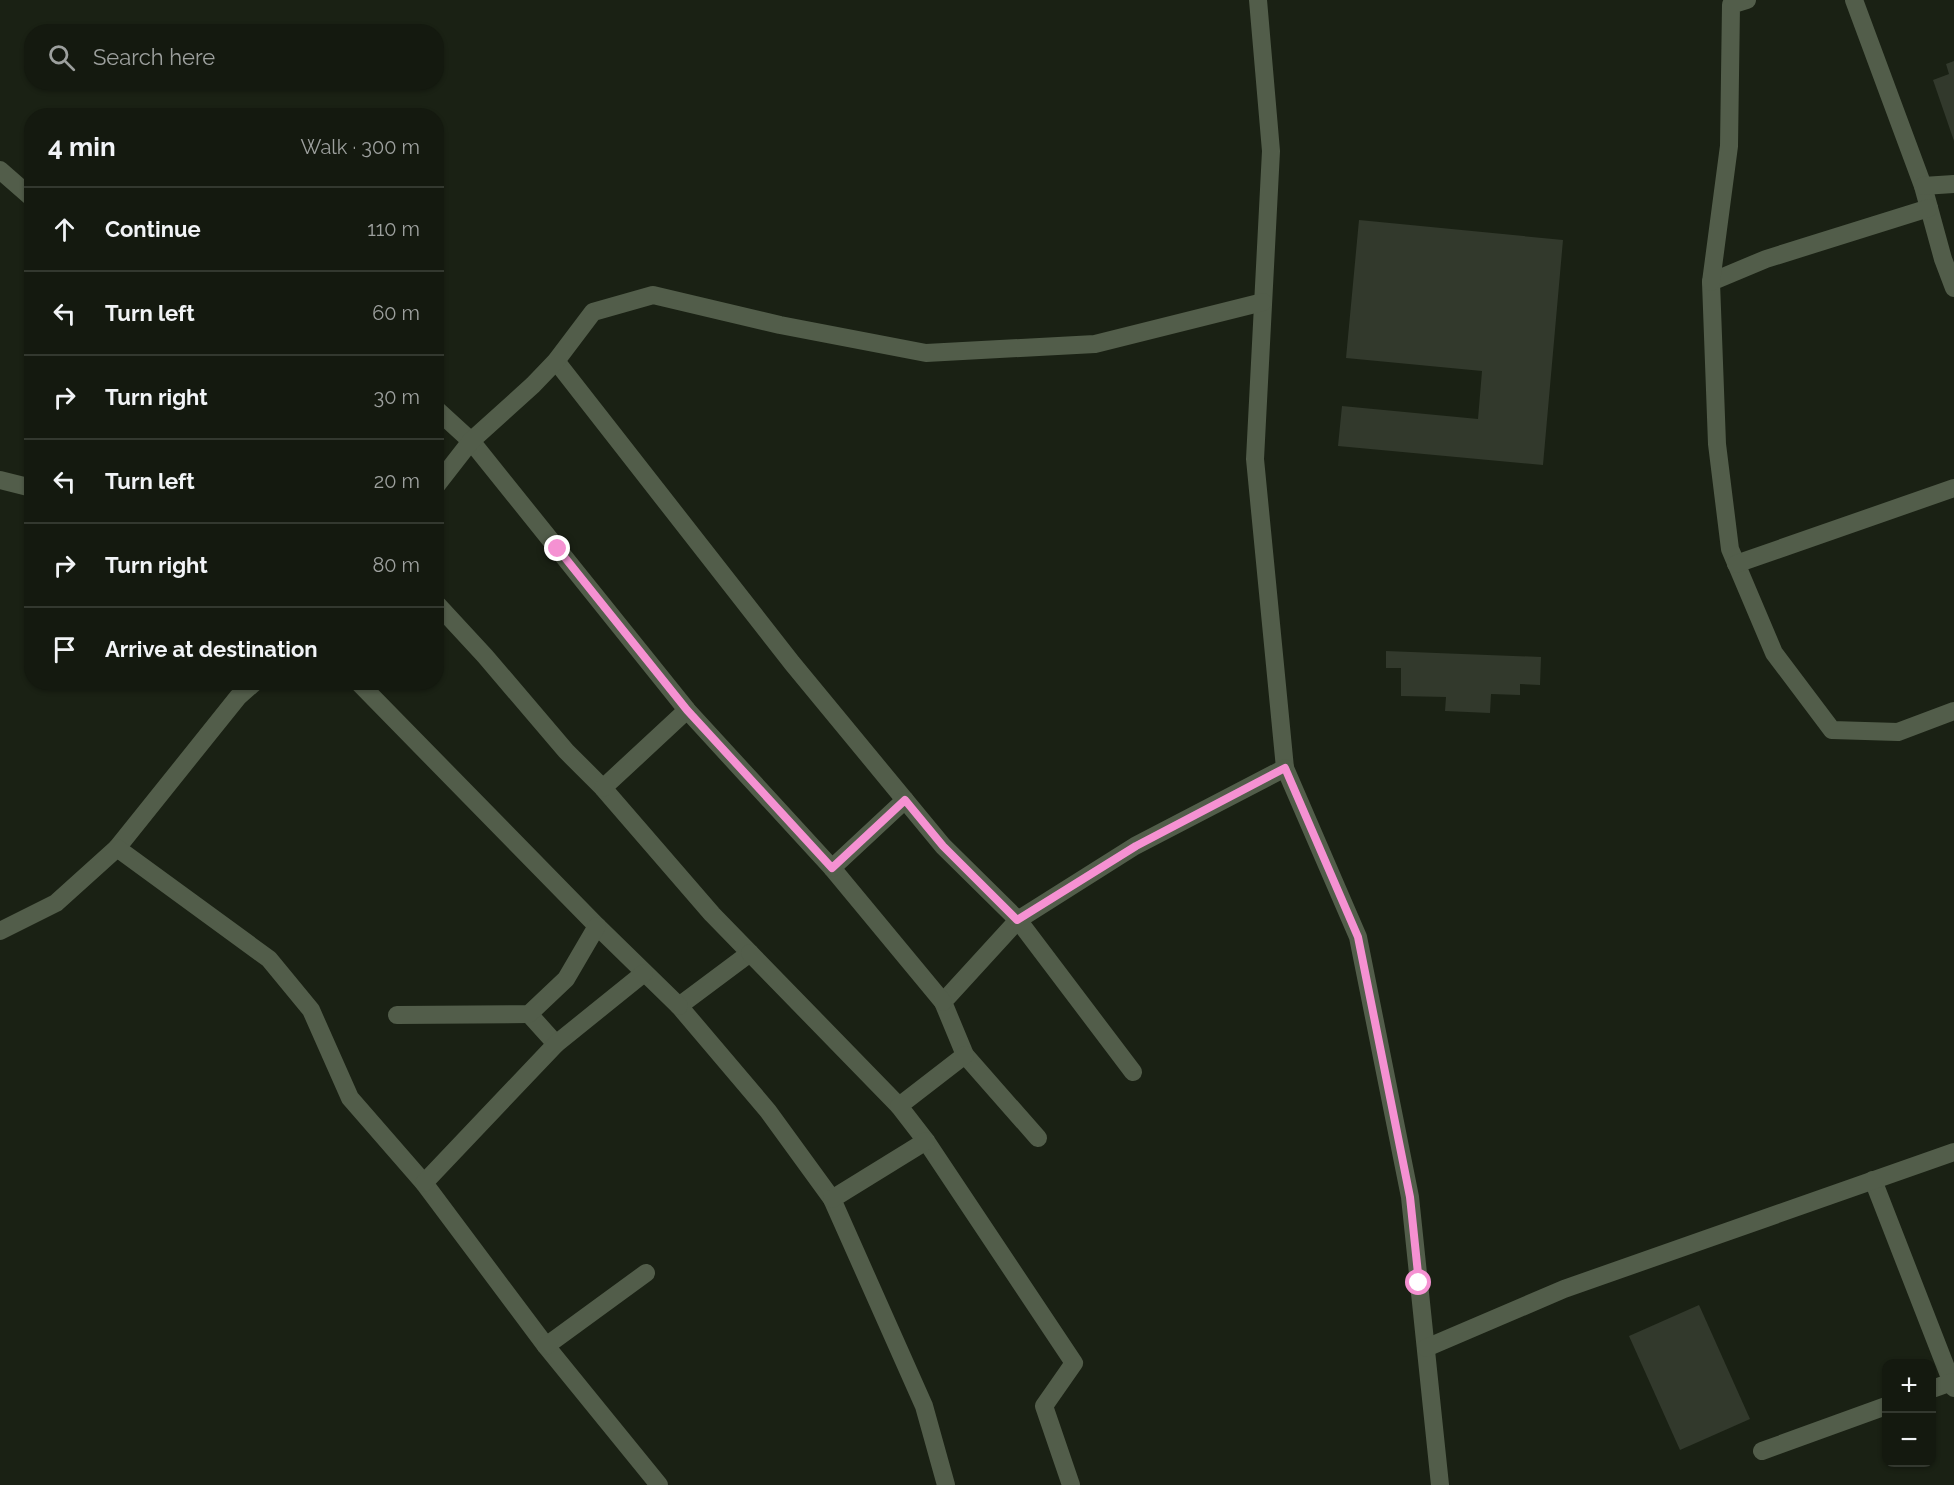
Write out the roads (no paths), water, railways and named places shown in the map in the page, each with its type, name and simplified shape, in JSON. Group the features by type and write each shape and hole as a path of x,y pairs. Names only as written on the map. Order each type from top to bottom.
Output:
{"street":[{"path":"1258,0 1271,151 1255,459 1285,768 1358,937 1410,1197 1440,1485"},
{"path":"1747,0 1731,5 1728,146 1711,282 1717,444 1730,549 1774,653 1832,730 1898,732 1954,711"},
{"path":"1854,0 1923,186 1943,259 1954,288"},
{"path":"0,170 24,191"},
{"path":"1923,186 1954,184"},
{"path":"1711,282 1766,259 1929,208"},
{"path":"444,476 471,441 556,361 593,312 653,295 780,325 926,352 1095,344 1263,302"},
{"path":"556,361 792,663 943,846 1017,920 1133,1072"},
{"path":"444,416 471,441 687,710 832,868 944,1002 965,1055 1038,1138"},
{"path":"0,480 24,486"},
{"path":"1736,564 1954,488"},
{"path":"444,612 485,656 566,752 603,788 712,914 899,1106 926,1141 1074,1363 1044,1406 1071,1485"},
{"path":"0,931 56,903 117,848 246,690"},
{"path":"366,690 597,926 679,1006 768,1111 832,1200 924,1406 946,1485"},
{"path":"603,788 687,710"},
{"path":"944,1002 1017,920 1136,846 1285,768"},
{"path":"832,868 905,800"},
{"path":"117,848 269,959 311,1010 350,1098 424,1183 546,1346 659,1485"},
{"path":"397,1015 529,1014 566,979 597,926"},
{"path":"679,1006 750,952"},
{"path":"424,1183 556,1044 644,973"},
{"path":"529,1014 556,1044"},
{"path":"899,1106 965,1055"},
{"path":"832,1200 926,1141"},
{"path":"1426,1348 1564,1289 1954,1152"},
{"path":"1873,1180 1953,1385 1936,1388"},
{"path":"546,1346 646,1273"},
{"path":"1762,1451 1882,1408"}]}
